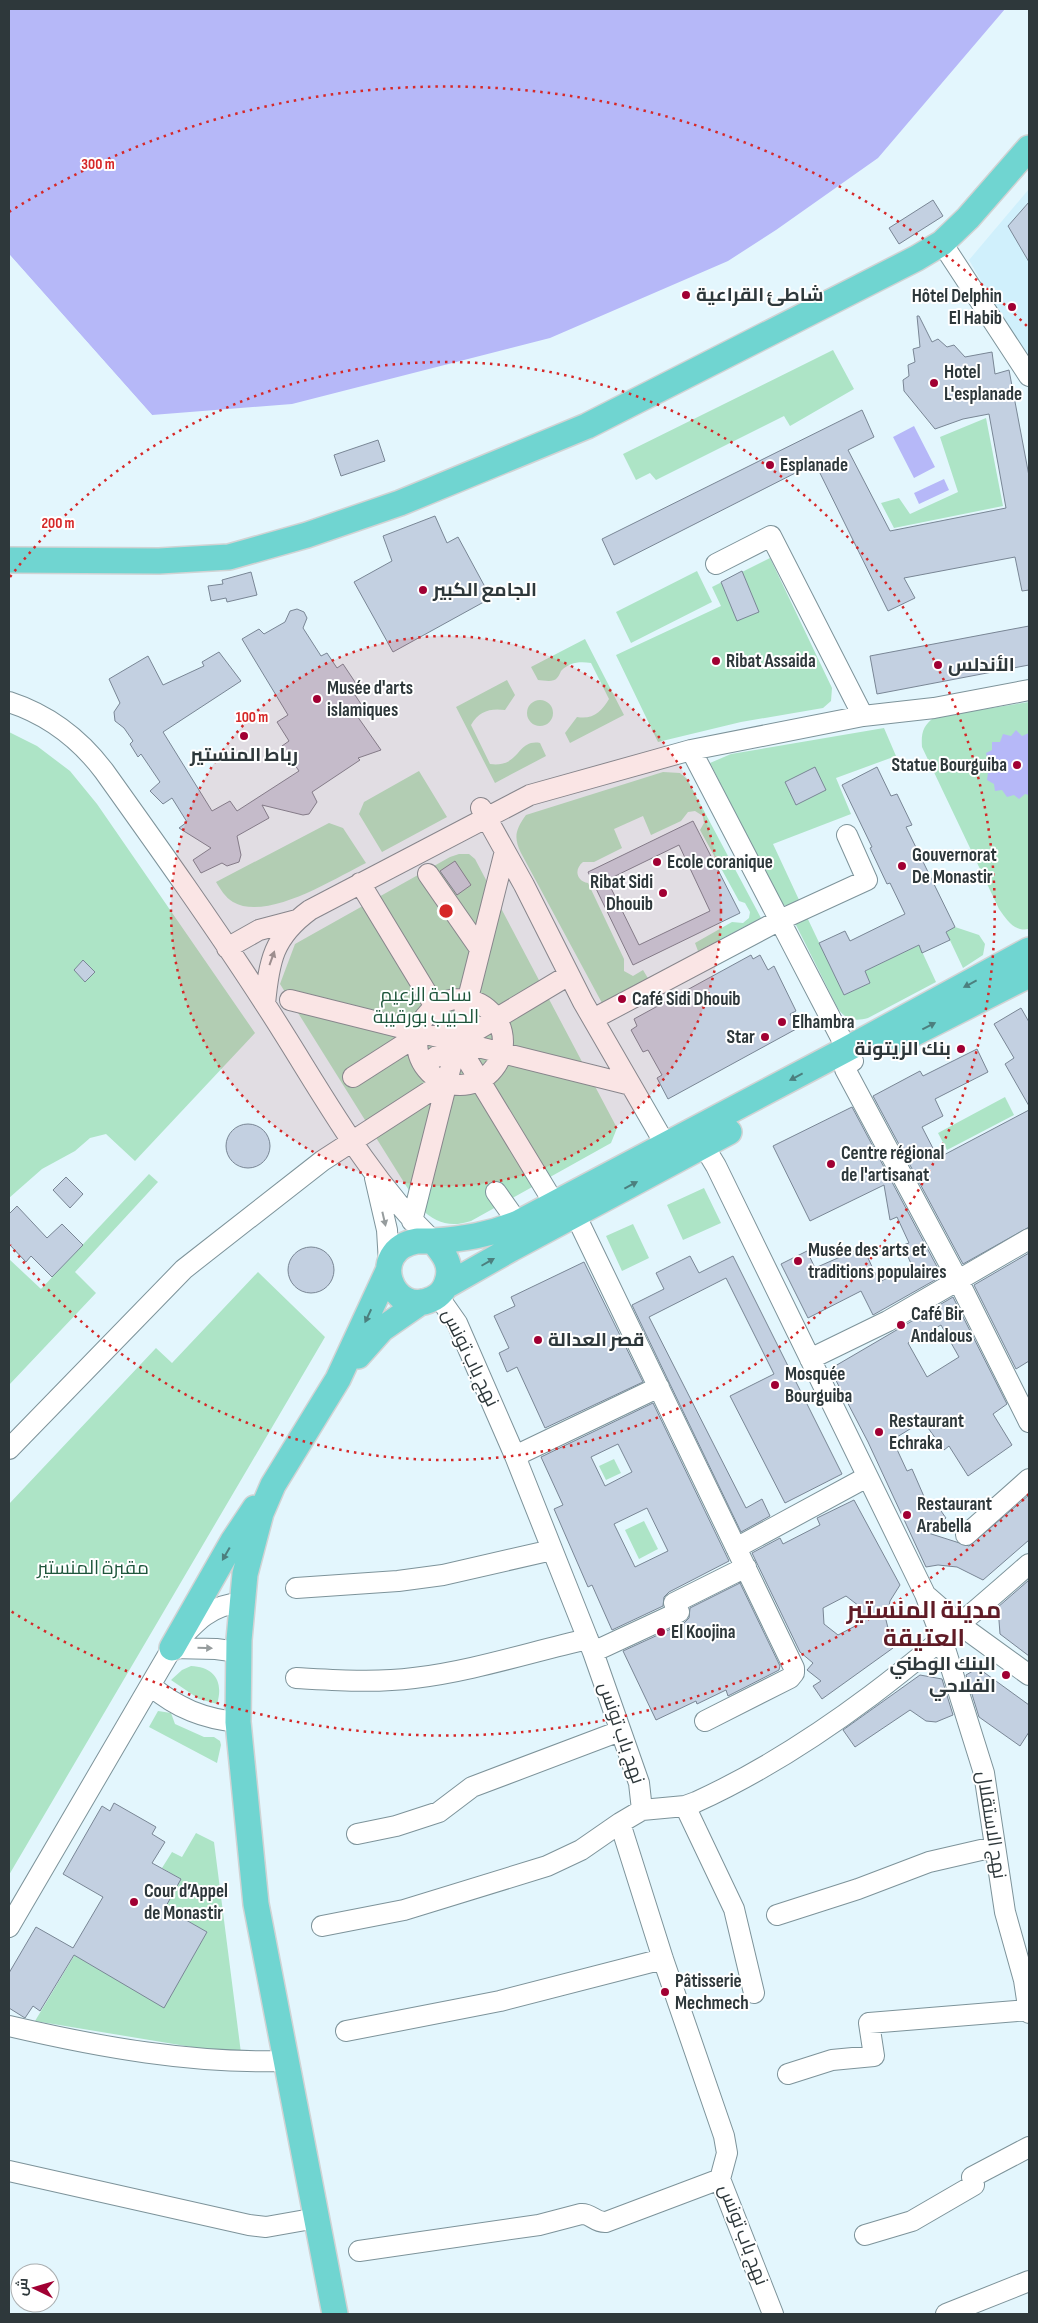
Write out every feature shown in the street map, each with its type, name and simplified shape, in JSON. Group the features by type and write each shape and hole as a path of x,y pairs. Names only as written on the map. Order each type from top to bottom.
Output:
{"main road":[{"path":"9,560 159,561 229,557 307,535 400,503 587,426 880,279 942,243 968,218 1029,148"},
{"path":"338,1379 382,1329 403,1313 435,1295 564,1209 671,1154 707,1152 849,1061 1029,950"},
{"path":"849,1061 1029,975"},
{"path":"172,1648 237,1534 273,1485 338,1379 389,1267 392,1256 403,1245 417,1241 433,1242 472,1238 495,1233 518,1223 564,1209"},
{"path":"389,1267 390,1281 398,1294 411,1302 435,1295 450,1276 445,1254 433,1242"},
{"path":"273,1485 251,1545 241,1603 238,1652 238,1722 256,1904 335,2314"}],"street":[{"path":"942,243 1029,376"},
{"path":"716,564 771,536 863,716"},
{"path":"265,1004 270,958 297,920 310,910 360,883 378,867 484,812 530,795 691,750 863,716 934,708 1029,690"},
{"path":"9,702 28,708 60,727 88,750 182,881 265,1004 375,1176 412,1221 433,1242"},
{"path":"691,750 780,920 1029,1422"},
{"path":"484,812 593,1019 671,1154"},
{"path":"593,1019 780,920 867,880 847,835"},
{"path":"412,1221 505,851"},
{"path":"428,874 480,949"},
{"path":"360,883 479,1080 564,1209 659,1387 795,1670 790,1678 706,1721"},
{"path":"227,948 258,930 297,920"},
{"path":"424,1066 457,1042 497,1020 569,975"},
{"path":"455,999 468,999 481,1004 492,1013 497,1020 503,1038 501,1054 496,1065 486,1076 479,1080 459,1085 446,1082 432,1075 424,1066 417,1049 418,1035 422,1021 435,1007 455,999"},
{"path":"290,1000 418,1035 457,1042 631,1085"},
{"path":"353,1077 418,1035"},
{"path":"9,1449 184,1269 322,1161 446,1082"},
{"name":"نهج الاستقلال","path":"707,1152 925,1594 942,1639 984,1773 1005,1912 1026,1979 1029,2012"},
{"path":"375,1176 387,1230 389,1267"},
{"path":"496,1192 518,1223"},
{"path":"810,1359 888,1321 959,1282 1029,1239"},
{"name":"نهج باب تونس","path":"435,1295 457,1323 515,1456 590,1646 639,1783 642,1810 620,1822 724,2136 727,2152 720,2179 773,2314"},
{"path":"515,1456 659,1387"},
{"path":"736,1548 867,1477"},
{"path":"966,1535 1029,1479"},
{"path":"296,1588 398,1581 442,1575 552,1550"},
{"path":"642,1810 686,1806 710,1796 810,1738 848,1713 960,1625 1029,1564"},
{"path":"296,1678 335,1680 412,1678 590,1646 679,1612 674,1603 746,1567"},
{"path":"925,1594 960,1625 1029,1675"},
{"path":"9,1927 172,1648 191,1627 211,1610 230,1603 241,1603"},
{"path":"172,1648 209,1648 238,1652"},
{"path":"151,1686 163,1696 191,1712 238,1722"},
{"path":"357,1834 396,1826 432,1814 448,1806 472,1787 620,1731"},
{"path":"686,1806 734,1909 754,1993"},
{"path":"322,1926 404,1910 539,1869 576,1853 620,1822"},
{"path":"778,1915 858,1890 929,1862 994,1847"},
{"path":"346,2031 500,2001 664,1959"},
{"path":"788,2074 832,2060 874,2056 869,2022 1029,2012"},
{"path":"9,2026 115,2048 241,2062 286,2061"},
{"path":"865,2235 912,2221 974,2185 972,2177 1029,2146"},
{"path":"9,2171 249,2225 266,2227 317,2218"},
{"path":"359,2251 539,2225 581,2214 586,2214 600,2222 606,2222 720,2179"},
{"path":"946,2314 974,2309 1029,2281"}],"shaded area":[{"name":"Hôtel Delphin El Habib","path":"1029,189 1029,353 1025,357 969,260"}],"green space":[{"path":"833,350 854,389 790,426 784,416 656,480 650,473 636,480 623,454"},
{"path":"986,418 1003,506 894,528 881,503 899,498 910,514 958,492 940,437"},
{"path":"770,558 832,688 831,701 823,708 741,722 658,742 616,655 721,606 712,587"},
{"path":"697,571 712,602 631,643 616,612"},
{"path":"585,639 624,715 570,743 565,733 577,717 583,718 596,714 609,699 591,663 579,662 571,664 561,671 555,680 551,681 538,680 531,667"},
{"path":"507,680 515,695 505,710 485,711 471,725 490,764 508,762 526,745 532,743 540,743 546,756 495,783 456,707"},
{"path":"540,700 549,704 553,713 549,722 540,726 531,722 527,713 531,704"},
{"path":"1029,702 1029,929 1019,929 1011,924 999,909 922,747 922,742 925,726 935,717"},
{"path":"884,728 896,756 836,778 851,814 773,844 800,902 791,906 782,905 710,763 731,754"},
{"path":"9,732 37,746 70,771 97,804 255,1033 135,1161 106,1134 90,1138 75,1151 42,1169 9,1198"},
{"path":"419,771 447,817 382,852 359,814 364,802"},
{"path":"663,772 680,773 687,779 761,918 698,951 695,943 732,922 743,923 749,918 750,912 745,903 739,901 700,830 704,823 703,816 695,811 688,812 681,821 651,835 643,816 614,829 622,848 594,862 583,862 577,871 581,880 588,883 624,959 624,971 633,976 643,970 649,980 602,1003 521,853 516,838 517,833 526,815"},
{"path":"329,823 343,828 366,863 301,896 264,906 247,907 233,902 225,896 216,882"},
{"name":"ساحة الزعيم الحبيب بورقيبة","path":"459,854 469,854 475,859 617,1128 611,1143 471,1221 450,1224 438,1221 420,1208 280,984 295,944 450,857"},
{"path":"805,913 844,995 870,983 865,971 919,945 936,982 868,1018 858,1020 846,1017 837,1007 793,919"},
{"path":"955,927 979,935 985,944 983,955 963,968 946,932"},
{"path":"1005,1097 1014,1115 947,1150 938,1133"},
{"path":"149,1174 158,1182 75,1272 96,1293 9,1385 9,1259 41,1289"},
{"path":"704,1188 721,1223 683,1240 667,1205"},
{"path":"633,1224 649,1258 622,1271 606,1236"},
{"name":"مقبرة المنستير","path":"258,1272 325,1337 9,1875 9,1504 156,1348 172,1363"},
{"path":"614,1459 621,1473 606,1480 599,1466"},
{"path":"644,1521 658,1549 639,1559 625,1530"},
{"path":"191,1666 206,1669 215,1677 219,1688 217,1704 199,1699 171,1680 182,1670"},
{"path":"158,1711 171,1713 175,1724 204,1737 214,1737 220,1741 221,1745 217,1763 149,1727"},
{"path":"196,1833 214,1842 241,2053 234,2054 35,2021 77,1951 164,2007 207,1932 165,1908 181,1879 162,1868 172,1852 182,1857"}],"water":[{"path":"9,9 1005,9 878,158 776,230 728,261 550,338 292,404 152,415 9,254"},
{"path":"914,426 935,467 914,478 893,437"},
{"path":"944,479 949,490 919,504 914,493"},
{"path":"1016,730 1022,736 1029,733 1029,795 1025,794 1019,799 1014,795 1007,797 1002,790 995,791 994,784 987,780 988,773 983,767 988,761 986,753 992,750 992,742 1000,742 1003,734 1011,736"}],"pier":[{"path":"9,254 154,417 150,416 9,258"}],"building":[{"path":"933,200 943,216 899,244 889,228"},
{"path":"1029,202 1029,262 1008,226"},
{"path":"917,316 919,316 932,342 938,339 947,347 954,345 965,357 992,352 995,374 1009,370 1029,476 1029,590 1022,591 1015,557 904,578 915,598 888,611 815,463 614,565 602,539 862,410 874,437 848,450 890,531 1006,508 989,414 963,419 935,429 904,391 903,380 909,376 908,365 915,362 913,349 920,347"},
{"path":"378,440 385,461 341,476 334,455"},
{"name":"الجامع الكبير","path":"435,516 447,543 458,537 491,598 393,652 354,582 392,561 383,536"},
{"path":"742,571 759,612 737,621 721,582"},
{"path":"251,572 257,595 227,602 226,598 211,601 208,586 223,584 222,580"},
{"path":"297,609 304,612 307,618 303,628 321,656 327,653 337,668 343,664 359,688 353,692 363,707 355,713 381,750 358,758 360,760 312,792 317,802 309,814 303,815 262,805 269,818 237,836 241,855 239,862 227,866 222,863 201,873 193,860 211,848 179,828 187,822 172,798 163,804 150,791 160,782 141,754 138,757 130,744 133,741 124,728 115,721 114,712 120,703 109,679 148,656 163,685 204,666 202,662 219,652 241,681 163,732 212,811 230,801 237,811 299,771 282,746 289,741 277,722 288,715 242,639 259,629 264,634 285,622 290,611"},
{"path":"1029,626 1029,665 877,694 870,656"},
{"path":"815,767 826,790 796,805 785,782"},
{"name":"Gouvernorat De Monastir","path":"877,767 891,796 897,794 912,825 906,827 955,927 946,932 950,940 922,953 919,945 865,971 870,983 844,995 819,943 845,931 850,941 905,914 890,883 887,884 870,848 872,847 842,785"},
{"path":"693,821 740,913 633,965 588,872","holes":["679,845 710,911 639,945 607,880"]},
{"path":"455,861 471,885 457,895 440,871"},
{"path":"751,955 753,959 760,955 768,970 774,966 796,1011 790,1014 798,1028 668,1099 657,1078 662,1075 648,1050 643,1052 631,1030 637,1026 634,1019"},
{"path":"83,960 95,972 85,982 74,970"},
{"path":"1021,1008 1029,1022 1029,1106 1005,1064 1014,1058 994,1024"},
{"path":"977,1049 988,1072 935,1099 943,1116 922,1127 938,1158 1029,1110 1029,1227 963,1264 873,1096 920,1071 923,1076"},
{"path":"852,1107 942,1276 873,1315 861,1291 808,1318 781,1264 807,1251 815,1268 863,1247 879,1282 912,1266 903,1245 909,1243 897,1217 890,1220 884,1185 810,1221 773,1146"},
{"path":"252,1124 264,1130 269,1137 269,1155 264,1162 257,1167 244,1168 236,1165 229,1158 226,1142 229,1134 236,1127"},
{"path":"66,1177 83,1194 70,1208 53,1190"},
{"path":"17,1206 47,1238 62,1224 83,1245 52,1277 31,1256 26,1262 9,1244 9,1214"},
{"path":"311,1247 324,1251 330,1257 334,1270 330,1283 324,1289 311,1293 298,1289 292,1283 288,1270 292,1257 298,1251"},
{"path":"1029,1253 1029,1361 1016,1369 974,1285"},
{"name":"Mosquée Bourguiba","path":"690,1256 699,1273 733,1256 842,1474 785,1503 730,1396 774,1374 726,1278 649,1317 746,1508 762,1499 770,1516 741,1532 632,1305 664,1289 656,1273"},
{"name":"قصر العدالة","path":"584,1262 643,1382 545,1428 517,1367 507,1372 499,1353 509,1348 494,1316 515,1306 511,1297"},
{"path":"953,1297 1007,1404 993,1414 1012,1445 968,1476 949,1446 944,1450 923,1421 897,1437 898,1441 894,1443 907,1471 912,1469 929,1508 936,1504 946,1518 925,1532 969,1546 1029,1495 1029,1540 983,1580 957,1567 938,1565 926,1567 868,1442 830,1369","holes":["941,1325 959,1357 927,1377 908,1343"]},
{"path":"653,1403 729,1561 669,1592 664,1597 663,1606 612,1630 592,1585 588,1587 554,1509 563,1505 541,1457","holes":["618,1444 632,1472 605,1486 591,1457","647,1508 668,1551 635,1567 614,1524"]},
{"path":"854,1500 900,1585 890,1601 886,1620 893,1648 822,1699 813,1686 821,1681 807,1670 813,1663 800,1652 752,1553 780,1538 783,1544 820,1525 817,1518","holes":["846,1596 859,1606 859,1624 838,1635 824,1624 823,1608"]},
{"path":"1029,1580 1029,1656 1000,1634 998,1607"},
{"path":"740,1583 780,1666 779,1670 728,1696 726,1690 697,1704 696,1701 656,1720 623,1651 684,1623 689,1618 690,1608"},
{"path":"978,1668 1029,1705 1029,1732 1020,1746 979,1717 966,1675"},
{"path":"920,1675 942,1679 953,1715 936,1722 926,1721 910,1710 855,1747 843,1730"},
{"name":"Cour d’Appel de Monastir","path":"114,1803 156,1827 152,1834 165,1842 152,1863 181,1879 165,1908 207,1932 164,2008 74,1955 40,2011 33,2006 25,2018 9,2008 9,1973 36,1927 73,1948 103,1897 63,1874 102,1806 110,1811"}],"place":[{"name":"شاطئ القراعية","path":"686,295"},
{"name":"Hôtel Delphin El Habib","path":"1012,307"},
{"name":"Hotel L'esplanade","path":"934,383"},
{"name":"Esplanade","path":"770,465"},
{"name":"الجامع الكبير","path":"423,590"},
{"name":"Ribat Assaida","path":"716,661"},
{"name":"الأندلس","path":"938,665"},
{"name":"Musée d'arts islamiques","path":"317,699"},
{"name":"رباط المنستير","path":"244,736"},
{"name":"Statue Bourguiba","path":"1017,765"},
{"name":"Ecole coranique","path":"657,862"},
{"name":"Gouvernorat De Monastir","path":"902,866"},
{"name":"Ribat Sidi Dhouib","path":"663,893"},
{"name":"Café Sidi Dhouib","path":"622,999"},
{"name":"Elhambra","path":"782,1022"},
{"name":"Star","path":"765,1037"},
{"name":"بنك الزيتونة","path":"961,1049"},
{"name":"Centre régional de l'artisanat","path":"831,1164"},
{"name":"Musée des arts et traditions populaires","path":"798,1261"},
{"name":"Café Bir Andalous","path":"901,1325"},
{"name":"قصر العدالة","path":"538,1340"},
{"name":"Mosquée Bourguiba","path":"775,1385"},
{"name":"Restaurant Echraka","path":"879,1432"},
{"name":"Restaurant Arabella","path":"907,1515"},
{"name":"El Koojina","path":"661,1632"},
{"name":"البنك الوطني الفلاحي","path":"1006,1675"},
{"name":"Cour d’Appel de Monastir","path":"134,1902"},
{"name":"Pâtisserie Mechmech","path":"665,1992"}],"district":[{"name":"مدينة المنستير العتيقة","path":"924,1624"}]}
